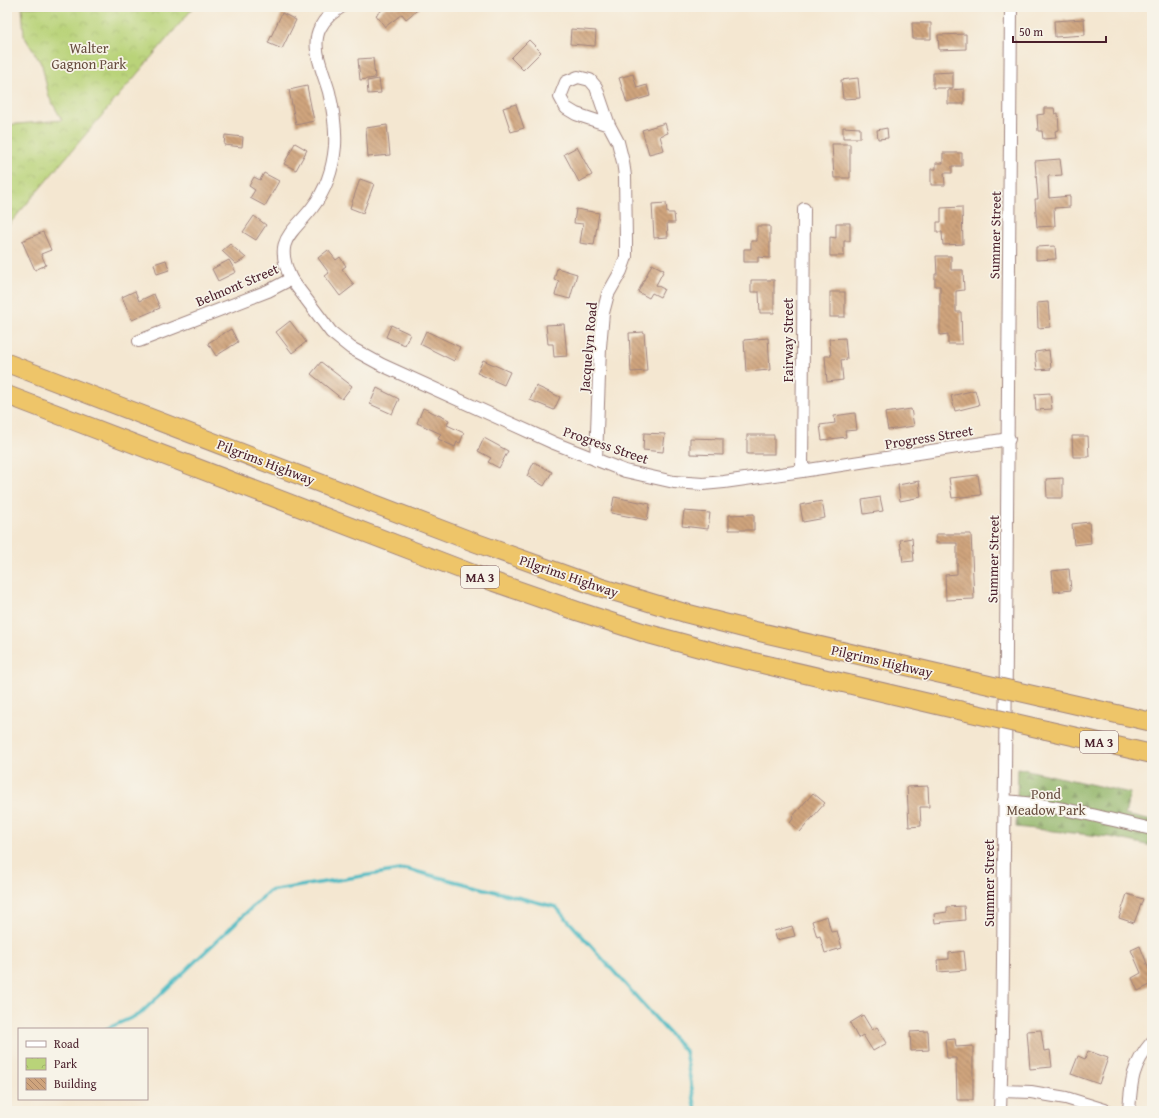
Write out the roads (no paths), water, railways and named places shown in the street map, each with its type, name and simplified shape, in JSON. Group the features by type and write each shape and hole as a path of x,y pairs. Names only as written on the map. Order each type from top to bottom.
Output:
{"highway":[{"name":"Pilgrims Highway","path":"7,363 471,542 592,585 744,628 1152,722"},
{"name":"MA 3","path":"7,395 472,574 580,612 710,651 1152,754"}],"street":[{"name":"Belmont Street","path":"139,341 268,291 291,279 287,271 283,248 288,235 312,208 324,189 331,169 335,146 334,118 318,52 317,37 319,28 326,17 341,7"},
{"name":"Summer Street","path":"1000,1111 1009,439 1011,7"},
{"name":"Jacquelyn Road","path":"596,460 600,347 603,313 608,294 621,271 626,257 626,176 618,142 609,125"},
{"name":"Fairway Street","path":"802,472 804,209"},
{"name":"Progress Street","path":"291,279 331,332 351,348 382,365 540,437 596,460 625,471 674,482 724,482 802,472 1009,439"},
{"path":"1004,801 1024,802 1046,806 1152,829"},
{"path":"1129,1111 1133,1076 1137,1063 1152,1042"},
{"path":"1001,1091 1030,1092 1066,1098 1108,1111"}],"waterway":[{"path":"108,1028 140,1014 269,891 406,869 556,907 685,1051 696,1111"}],"park label":[{"name":"Walter Gagnon Park","path":"89,56"},
{"name":"Pond Meadow Park","path":"1046,802"}]}
